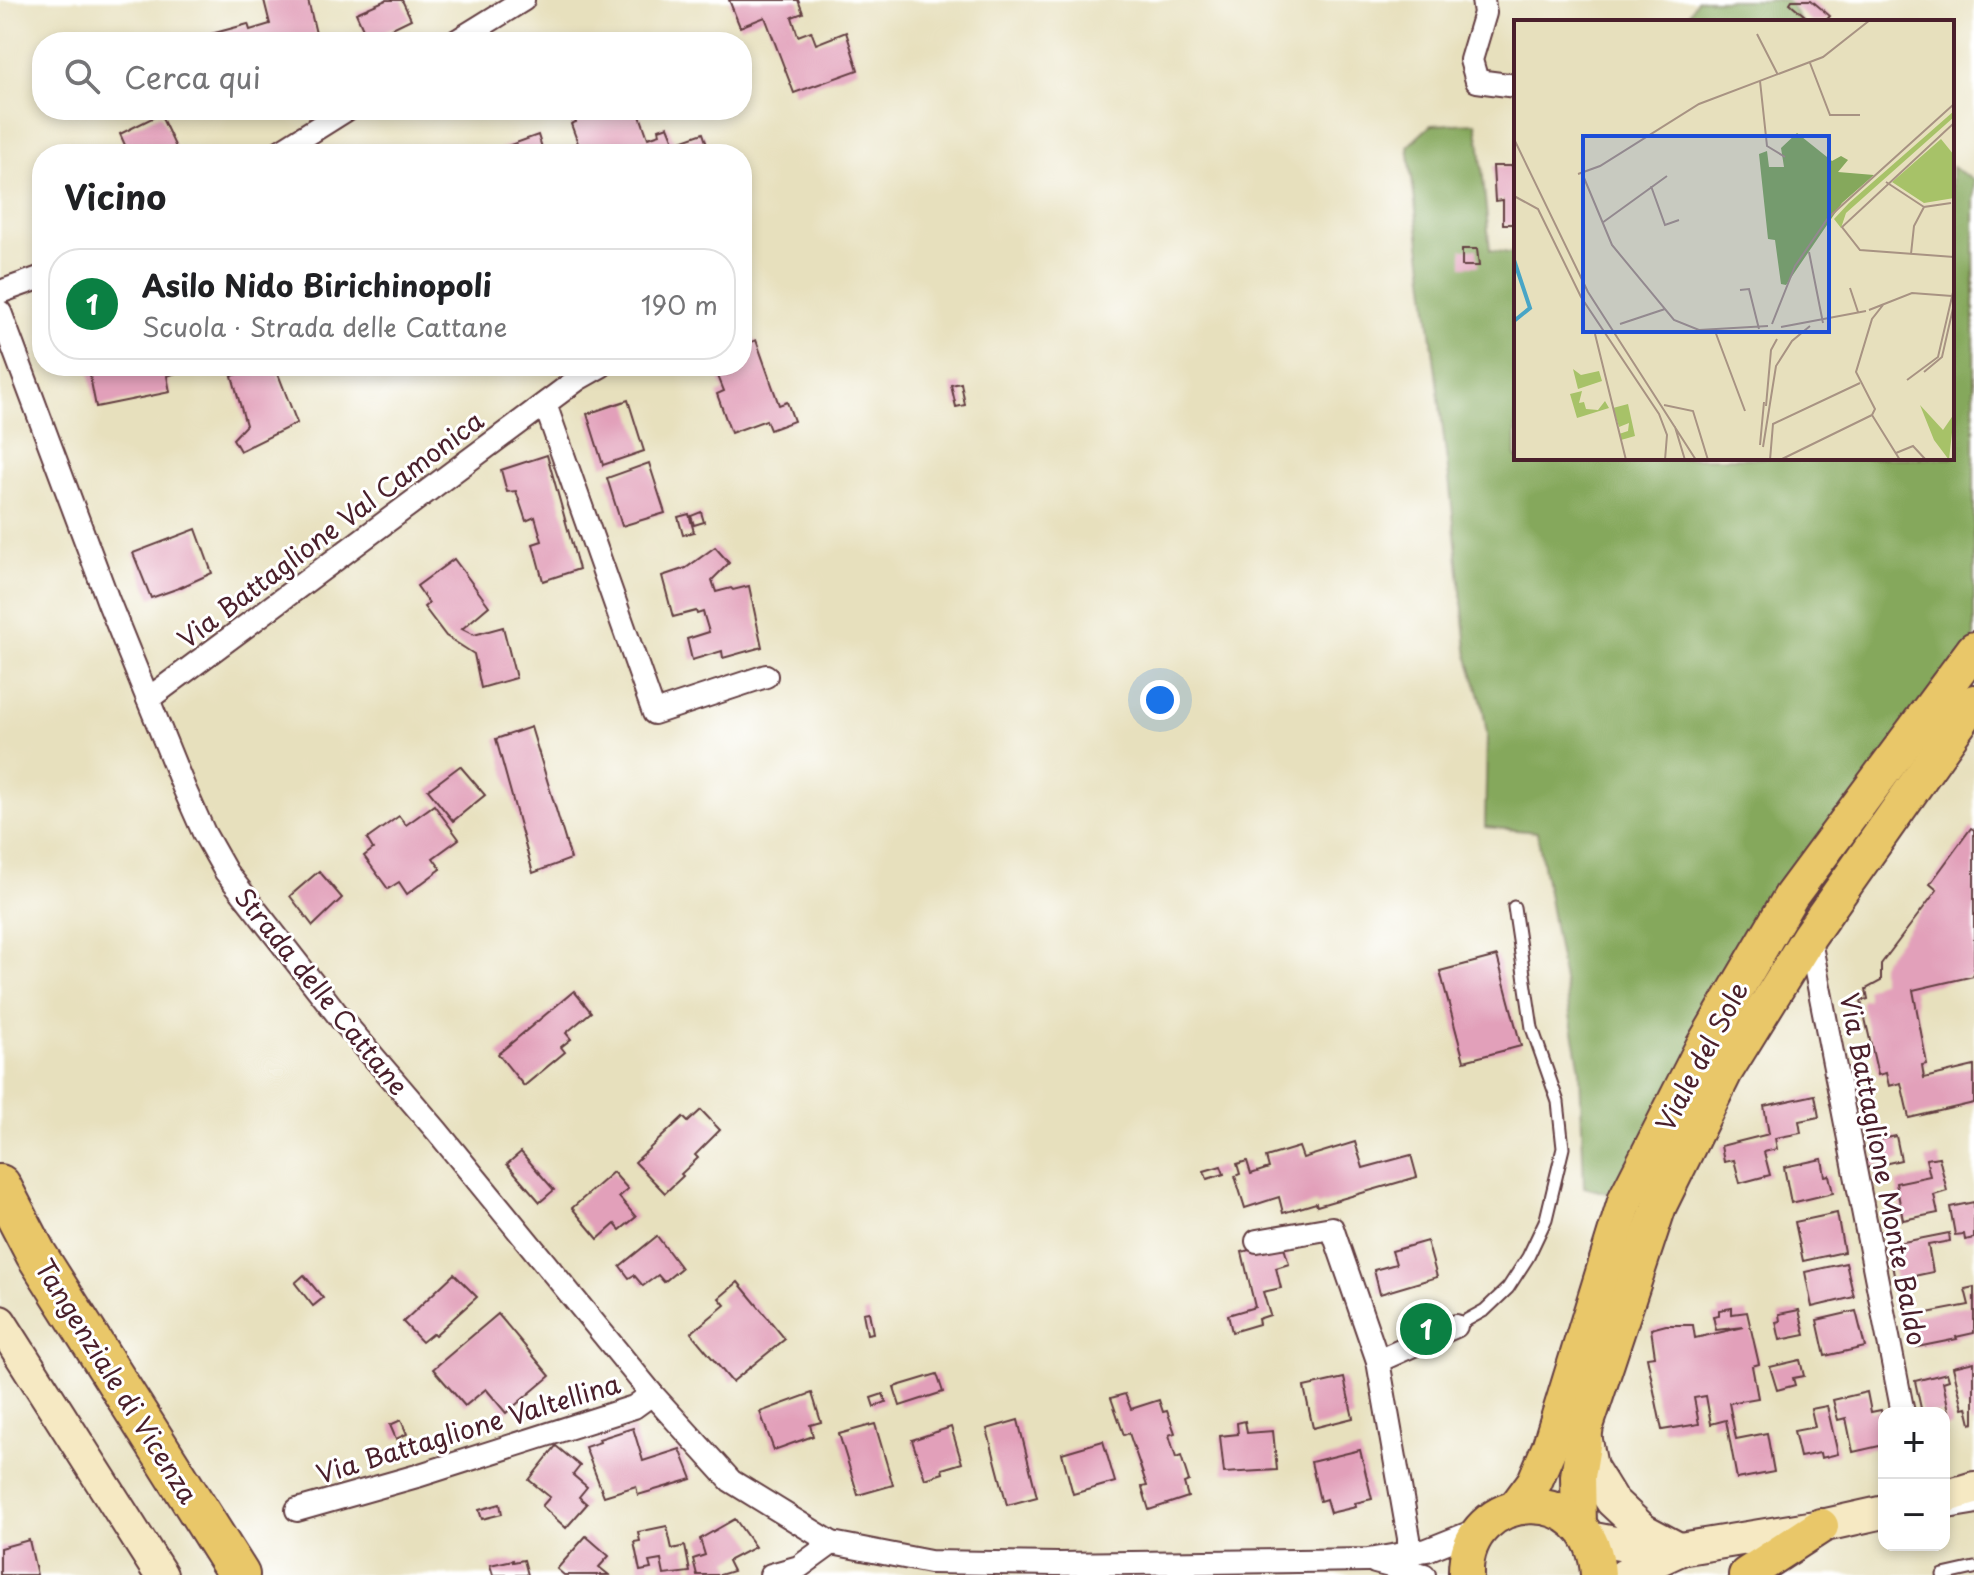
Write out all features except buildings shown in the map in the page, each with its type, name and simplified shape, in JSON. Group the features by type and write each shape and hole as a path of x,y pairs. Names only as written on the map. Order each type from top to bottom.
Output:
{"highway":[{"name":"Tangenziale di Vicenza","path":"0,1185 36,1254 239,1575"}],"main road":[{"name":"Viale del Sole","path":"1483,1527 1497,1515 1515,1508 1535,1481 1549,1448 1626,1198 1703,1046 1791,896 1974,649"},
{"name":"Viale del Sole","path":"1585,1434 1659,1206 1725,1072 1809,936 1974,702"},
{"path":"1584,1532 1578,1476 1585,1434"},
{"path":"1515,1508 1529,1506 1556,1510 1569,1517 1584,1532 1597,1558 1598,1575"},
{"path":"1746,1575 1821,1526"},
{"path":"1466,1575 1468,1553 1483,1527"}],"street":[{"path":"471,32 523,0"},
{"path":"1483,0 1485,13 1471,60 1477,81 1514,86"},
{"path":"292,144 330,120"},
{"path":"0,292 32,281"},
{"name":"Strada delle Cattane","path":"0,312 109,603 199,822 226,872 341,1019 447,1143 652,1394 731,1481 832,1543 930,1562 1059,1569 1368,1560 1427,1550 1483,1527"},
{"name":"Via Battaglione Val Camonica","path":"148,699 583,376"},
{"path":"545,404 654,713 766,676"},
{"name":"Via Battaglione Monte Baldo","path":"1809,936 1902,1407"},
{"path":"1257,1241 1332,1228 1378,1361 1409,1538 1409,1554"},
{"path":"0,1322 161,1575"},
{"path":"1378,1361 1456,1326"},
{"name":"Via Battaglione Valtellina","path":"297,1510 417,1476 634,1407 652,1394"},
{"path":"1585,1434 1591,1467 1612,1501 1643,1530 1680,1549"},
{"path":"1950,1495 1974,1488"},
{"path":"1584,1532 1630,1546 1680,1549 1878,1513"},
{"path":"771,1575 799,1567 832,1543"},
{"path":"1625,1575 1680,1549"},
{"name":"Strada delle Cattane","path":"1368,1560 1424,1575"}],"lane":[{"path":"1456,1326 1485,1310 1508,1288 1528,1257 1546,1219 1563,1148 1558,1102 1532,1028 1514,907"},
{"path":"1950,1512 1974,1508"},
{"path":"1943,1575 1974,1568"}],"green space":[{"path":"1697,0 1786,0 1800,20 1685,20"},
{"path":"1476,123 1490,250 1514,254 1514,460 1954,460 1954,168 1974,180 1974,649 1791,896 1626,1198 1584,1187 1580,1070 1537,832 1485,827 1487,734 1482,703 1468,658 1408,146 1431,125"}],"place":[{"name":"Asilo Nido Birichinopoli","path":"1426,1329"}]}
